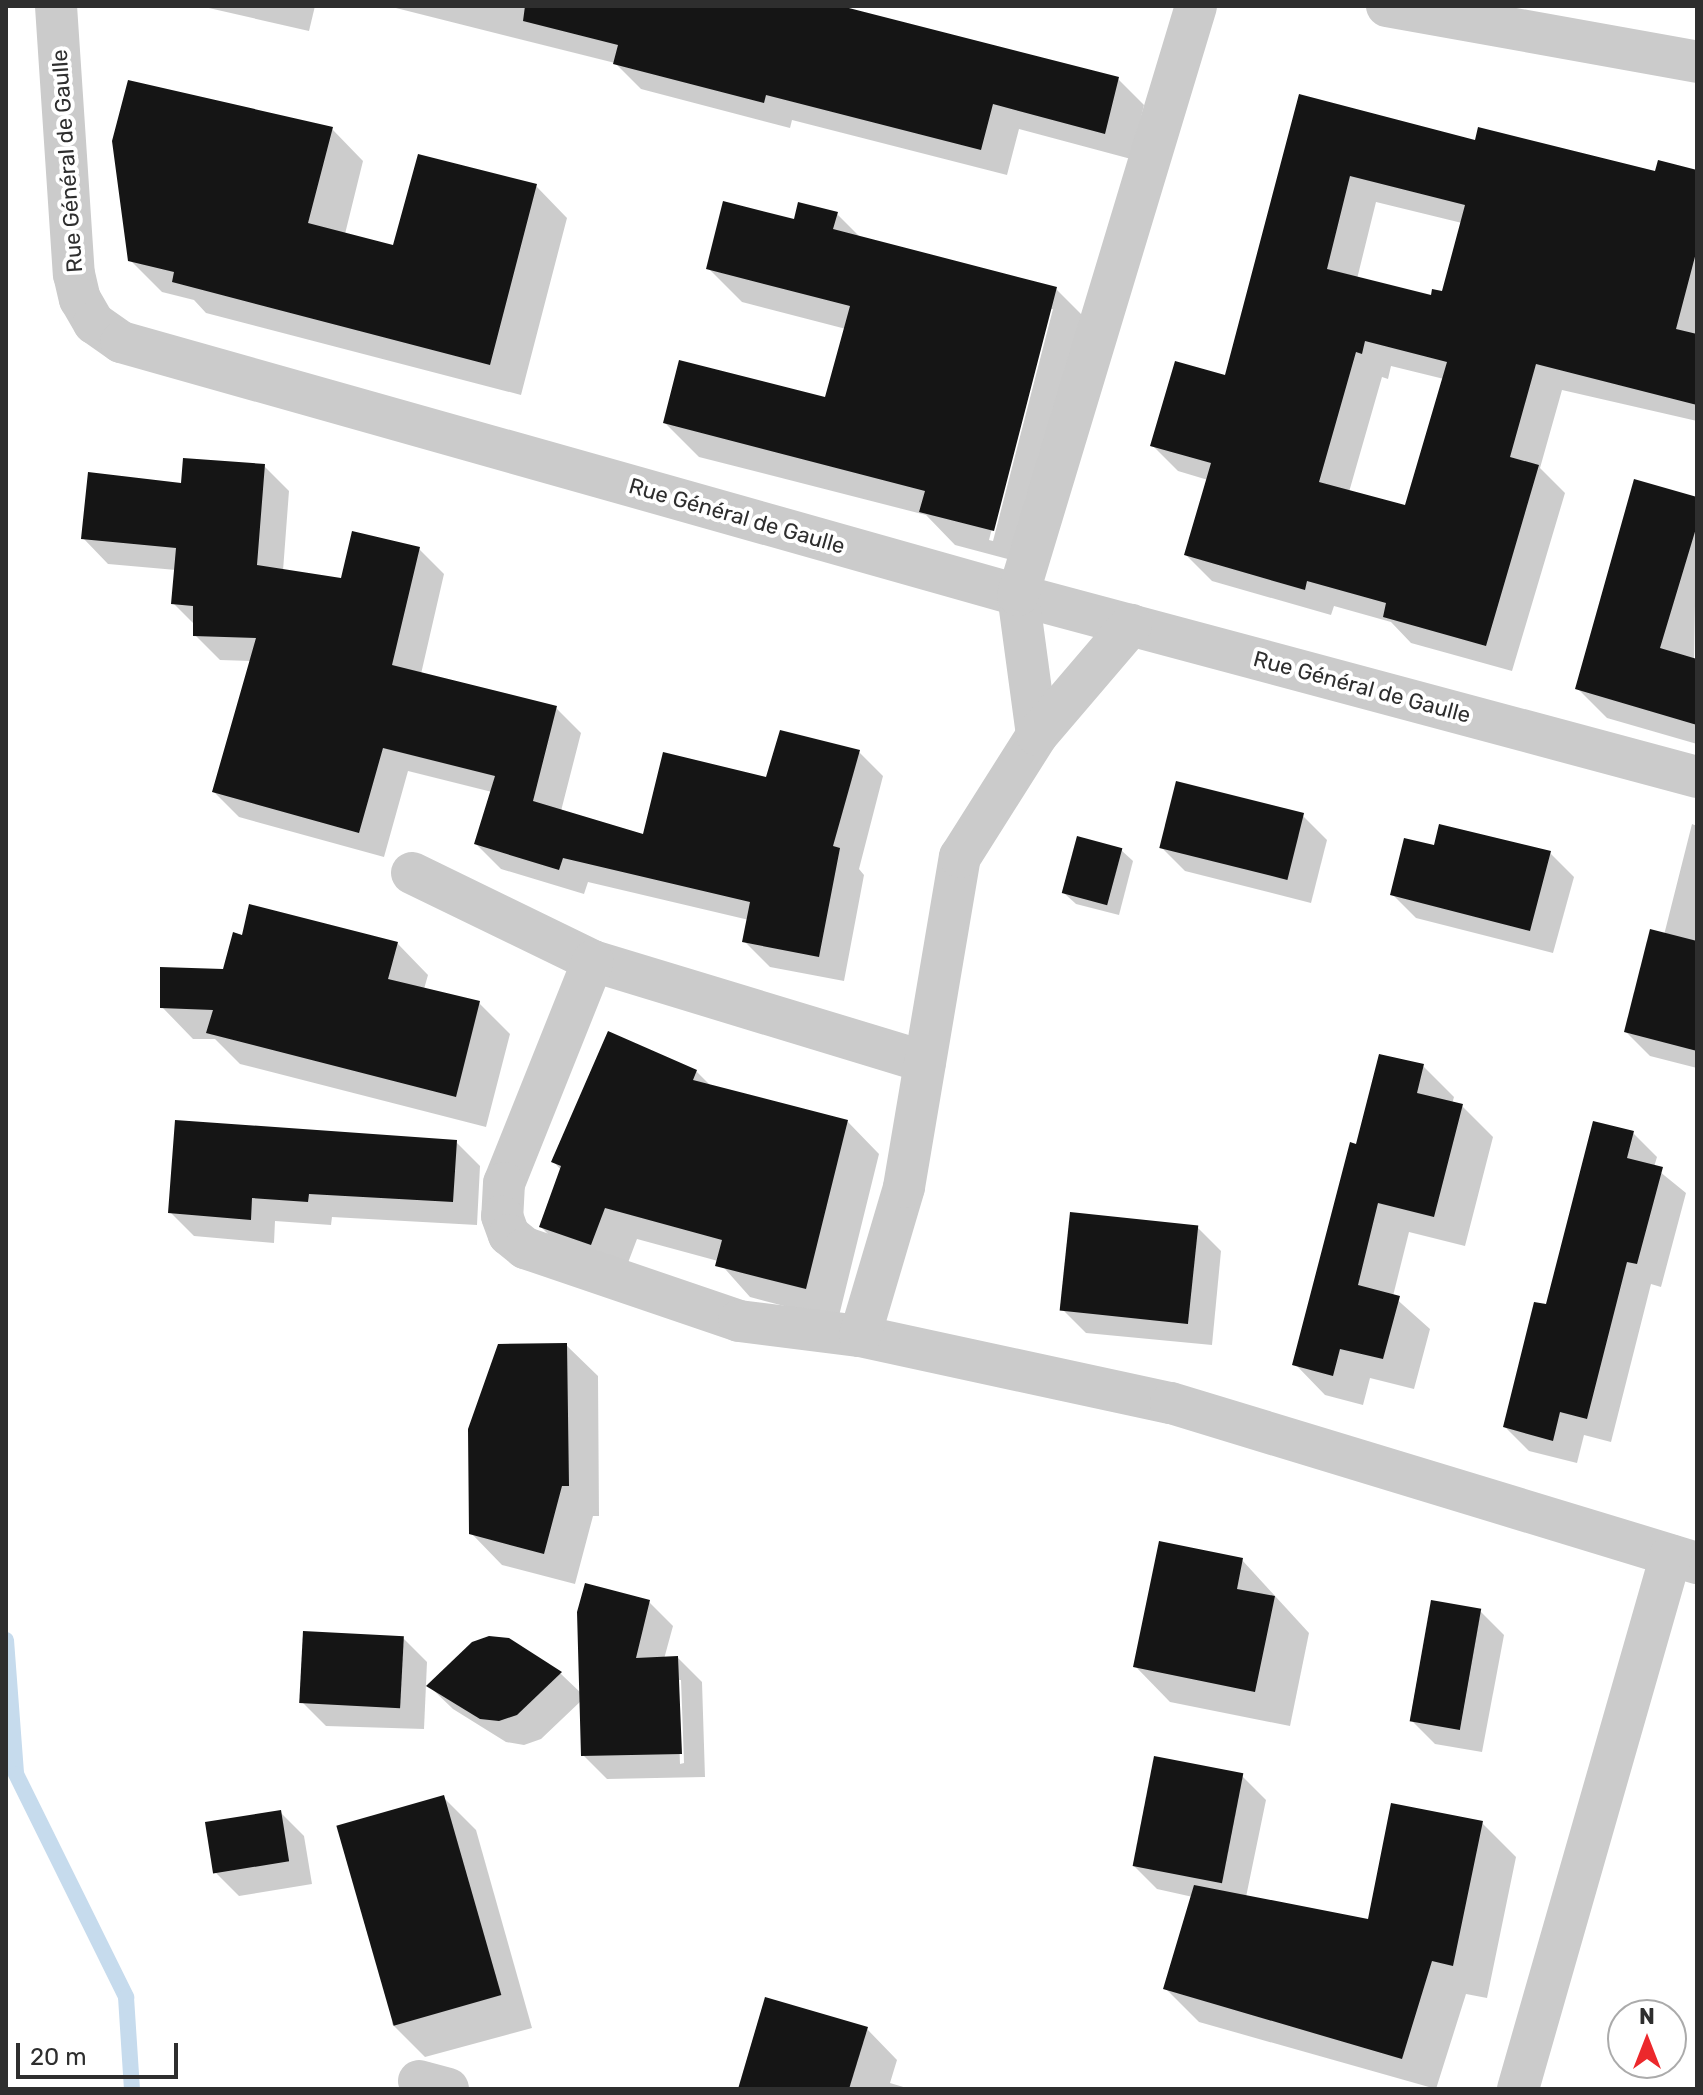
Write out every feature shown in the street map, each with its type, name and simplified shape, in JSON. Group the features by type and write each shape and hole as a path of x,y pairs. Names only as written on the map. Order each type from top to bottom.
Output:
{"street":[{"name":"Rue Général de Gaulle","path":"56,6 74,274 80,299 94,323 121,342 1018,595 1697,777"},
{"path":"1037,735 1018,595 1196,6"},
{"path":"1387,6 1697,62"},
{"path":"860,1336 904,1187 960,857 1037,735 1131,625"},
{"path":"412,873 593,961 925,1062"},
{"path":"593,961 504,1183 500,1202 509,1235 525,1248 739,1321 860,1336 1171,1403 1684,1559 1518,2089"}],"building":[{"path":"525,6 841,6 1119,77 1105,134 993,104 981,150 766,95 764,103 613,64 618,45 523,21"},
{"path":"128,80 333,127 308,223 393,245 418,154 537,184 490,365 172,282 174,272 128,261 112,141"},
{"path":"1299,94 1475,140 1478,127 1655,171 1658,160 1697,170 1697,249 1676,329 1697,334 1697,405 1536,364 1510,457 1539,465 1486,646 1383,617 1386,603 1307,581 1305,590 1184,555 1211,463 1150,446 1175,361 1225,375","holes":["1350,176 1465,205 1442,291 1432,289 1431,295 1327,269","1365,341 1447,362 1405,505 1319,482 1356,352 1362,354"]},
{"path":"723,201 794,219 798,202 838,212 833,229 1057,287 994,531 919,512 925,491 663,423 679,360 825,397 850,306 706,269"},
{"path":"183,458 265,464 257,565 341,578 352,531 420,547 392,665 557,706 533,801 643,834 663,752 766,777 780,730 860,750 833,846 840,848 819,957 742,942 750,902 563,858 559,870 474,844 495,776 383,748 359,833 212,792 256,638 193,636 193,606 171,604 176,548 81,539 88,472 181,483"},
{"path":"1634,479 1697,497 1697,525 1660,648 1697,659 1697,725 1575,689"},
{"path":"1176,781 1304,813 1287,880 1159,848"},
{"path":"1439,824 1551,851 1530,931 1390,895 1404,838 1434,845"},
{"path":"1077,836 1122,848 1107,905 1062,893"},
{"path":"249,904 398,942 388,979 480,1001 456,1097 206,1033 213,1010 160,1008 160,967 223,969 233,932 242,935"},
{"path":"1650,929 1697,941 1697,1051 1624,1032"},
{"path":"608,1031 697,1070 693,1080 848,1120 806,1289 715,1266 722,1240 605,1208 591,1245 539,1227 561,1166 551,1162"},
{"path":"1379,1054 1424,1064 1417,1093 1463,1104 1434,1217 1378,1203 1358,1285 1400,1296 1383,1359 1340,1349 1333,1376 1292,1365 1350,1142 1356,1144"},
{"path":"175,1120 457,1140 453,1202 309,1194 308,1202 252,1198 251,1220 168,1213"},
{"path":"1593,1121 1634,1131 1627,1158 1663,1167 1637,1264 1627,1262 1587,1419 1560,1412 1553,1441 1503,1427 1534,1302 1546,1304"},
{"path":"1070,1212 1198,1225 1188,1324 1060,1310"},
{"path":"567,1343 569,1486 562,1486 544,1554 469,1534 468,1429 498,1344"},
{"path":"1159,1541 1243,1558 1237,1589 1275,1596 1255,1692 1133,1667"},
{"path":"585,1583 650,1600 636,1658 678,1656 682,1754 581,1756 577,1612"},
{"path":"1431,1600 1481,1609 1460,1730 1410,1721"},
{"path":"303,1631 404,1636 400,1708 299,1703"},
{"path":"489,1636 509,1638 562,1672 517,1715 499,1721 480,1719 426,1686 472,1642"},
{"path":"1154,1756 1243,1773 1222,1883 1133,1866"},
{"path":"444,1795 501,1995 394,2026 336,1826"},
{"path":"1391,1803 1483,1821 1453,1966 1432,1961 1402,2059 1163,1989 1194,1885 1368,1919"},
{"path":"281,1810 289,1861 213,1873 205,1822"},
{"path":"765,1997 868,2027 849,2089 738,2089"}],"waterway":[{"path":"6,1640 16,1774 126,1997 132,2089"}]}
